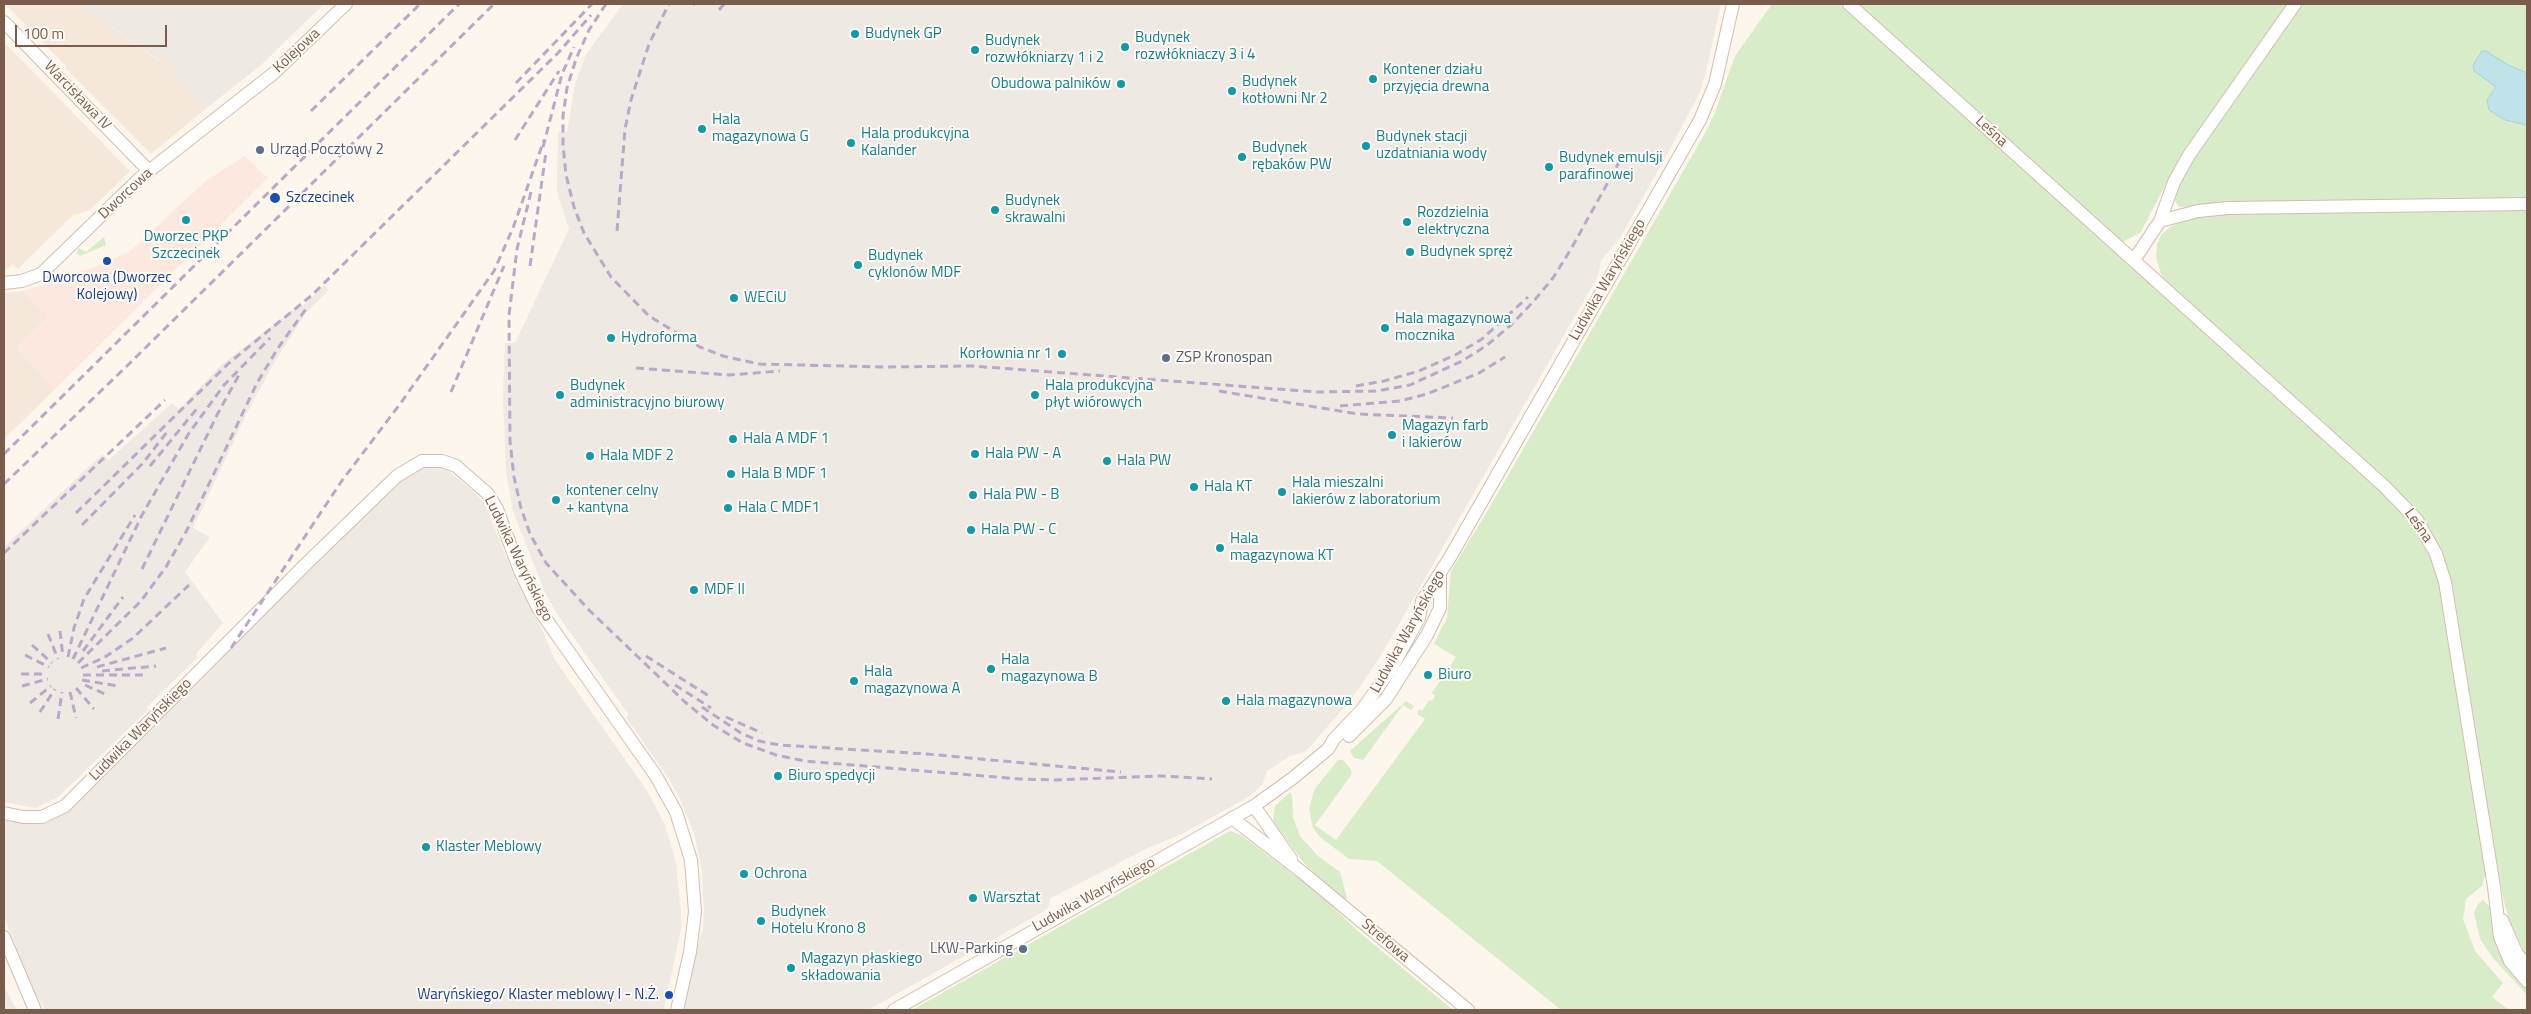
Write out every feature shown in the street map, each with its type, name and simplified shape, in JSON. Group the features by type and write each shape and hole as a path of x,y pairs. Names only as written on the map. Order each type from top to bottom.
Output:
{"street":[{"name":"Kolejowa","path":"245,95 286,63 346,4"},
{"name":"Ludwika Waryńskiego","path":"894,1010 1254,806 1293,778 1334,744 1371,699 1390,669 1419,618 1420,605 1700,120 1715,84 1733,4"},
{"name":"Leśna","path":"1849,4 2384,486 2417,520 2429,538 2445,582 2500,937 2505,951 2516,969 2527,981"},
{"path":"2134,260 2160,221 2174,182 2189,155 2296,4"},
{"name":"Warcisława IV","path":"4,22 149,171"},
{"name":"Dworcowa","path":"4,282 22,281 42,274 149,171 245,95"},
{"path":"2160,221 2183,214 2228,208 2527,204"},
{"name":"Ludwika Waryńskiego","path":"4,813 24,818 42,818 65,806 306,564 398,476 422,461 442,461 456,466 487,493 497,509 520,571 538,608 656,776 676,812 691,860 695,912 691,944 677,1010"},
{"path":"1334,744 1394,690 1440,608 1440,573"},
{"name":"Strefowa","path":"1254,806 1275,838 1302,872"},
{"name":"Strefowa","path":"1232,818 1302,872 1468,1010"},
{"name":"Leśna","path":"2496,904 2516,952 2527,967"},
{"path":"4,937 35,1010"}],"shaded area":[{"path":"5,4 79,4 158,60 164,55 203,111 151,154 65,68 66,66"},
{"path":"79,4 324,4 261,65 203,111 164,55 159,60"},
{"path":"623,4 1721,4 1705,76 1698,96 1670,149 1620,238 1601,260 1598,276 1380,657 1353,697 1311,746 1304,752 1290,756 1267,771 1262,785 1250,796 1182,834 1148,848 1051,898 1048,908 1044,911 868,1010 681,1010 697,943 703,930 702,871 694,833 679,797 669,779 626,717 629,715 557,614 544,590 513,511 506,472 503,399 505,343 515,343 569,229 557,192 558,132 567,132 575,84 586,54"},
{"path":"4,42 130,171 90,210 72,216 18,269 13,264 6,270 4,270"},
{"path":"245,156 268,178 55,389 17,348 48,317 24,291 94,267 129,252 207,180"},
{"path":"324,285 329,290 306,313 275,361 247,413 193,528 210,537 185,572 223,623 196,654 198,657 147,707 149,709 58,797 35,808 4,802 4,547 102,454 109,460 172,403 179,409 221,365 300,304 303,306"},
{"path":"24,291 48,317 17,348 55,389 4,439 4,293"},
{"path":"441,465 473,491 485,504 513,574 542,629 555,660 648,792 665,825 676,862 682,924 664,1010 45,1010 33,989 4,917 4,818 43,822 68,810 266,611 401,480 417,468"},
{"path":"4,986 14,1005 17,1010 4,1010"}],"green space":[{"path":"1772,4 1840,4 2377,486 2416,527 2430,555 2439,580 2486,873 2482,886 2466,899 2463,919 2475,951 2503,983 2492,997 2509,1010 1561,1010 1377,861 1349,859 1320,837 1313,828 1309,809 1314,790 1338,760 1343,760 1350,768 1352,774 1315,825 1336,840 1425,719 1417,714 1419,709 1422,711 1429,700 1432,701 1435,696 1432,693 1456,657 1434,644 1447,617 1451,571 1704,135 1714,115 1735,56"},
{"path":"1858,4 2293,4 2164,187 2141,232 2123,242 2119,241"},
{"path":"2300,4 2527,4 2527,201 2179,207 2174,199 2175,190 2195,154"},
{"path":"2527,209 2527,957 2509,921 2502,893 2449,573 2443,555 2428,527 2414,508 2163,280 2156,257 2157,245 2161,235 2170,227 2191,217 2222,213"},
{"path":"104,237 106,245 80,256 77,254 78,248 86,252"},
{"path":"1406,701 1414,706 1411,710 1403,705 1363,760 1354,758 1350,751"},
{"path":"1290,792 1292,796 1293,817 1300,836 1318,856 1340,872 1347,897 1345,900 1304,863 1275,824 1273,819 1275,806"},
{"path":"1230,831 1241,835 1317,892 1359,932 1453,1010 912,1010"},
{"path":"2483,900 2490,907 2492,922 2527,986 2527,995 2493,958 2480,939 2474,913 2478,904"}],"water":[{"path":"2482,51 2486,51 2508,65 2527,73 2527,125 2505,120 2489,110 2487,100 2496,87 2474,71 2473,65"}],"railway":[{"path":"311,111 420,4"},
{"path":"4,454 459,4"},
{"path":"4,484 128,365 494,4"},
{"path":"516,83 592,4"},
{"path":"606,4 589,30 576,59 567,88 563,116 566,175 574,207 584,233 611,277 649,316 700,347 723,356 759,364 885,367 972,366 1317,392 1377,391 1410,385 1462,361 1486,346 1511,325 1533,302 1553,278 1571,249 1622,157"},
{"path":"617,231 625,129 631,100 649,44 669,4"},
{"path":"719,10 724,4"},
{"path":"76,513 229,363 312,295 558,53 591,15"},
{"path":"543,147 562,74 574,47"},
{"path":"515,140 559,71"},
{"path":"231,648 341,482 400,404 494,271 513,228 544,140"},
{"path":"530,266 546,152"},
{"path":"531,192 517,249 509,315 510,441 514,477 521,508 530,534 546,563 589,610 685,702 713,725 743,743 776,755 805,761 1020,779 1055,780 1161,776 1212,779"},
{"path":"451,392 504,266"},
{"path":"1356,386 1384,381 1419,371 1457,354 1482,339 1528,297"},
{"path":"78,663 141,601 166,567 187,530 257,383 278,348 308,306"},
{"path":"73,659 142,515 189,433 224,385 270,338"},
{"path":"1340,406 1400,401 1427,394 1479,373 1505,357"},
{"path":"636,368 729,375 780,371"},
{"path":"142,569 218,413 239,375"},
{"path":"1219,391 1358,414 1453,418"},
{"path":"4,553 165,400"},
{"path":"150,466 199,406"},
{"path":"82,525 143,463 167,432"},
{"path":"68,657 74,628 84,599 135,515"},
{"path":"81,668 105,657 133,638 189,585"},
{"path":"83,651 123,597"},
{"path":"60,631 63,657"},
{"path":"48,634 58,659"},
{"path":"32,645 52,663"},
{"path":"97,667 166,648"},
{"path":"25,655 49,667"},
{"path":"646,656 709,696"},
{"path":"102,671 156,666"},
{"path":"21,674 47,674"},
{"path":"83,675 147,675"},
{"path":"22,686 48,679"},
{"path":"82,680 118,686"},
{"path":"85,685 105,694"},
{"path":"675,685 711,708"},
{"path":"30,703 51,686"},
{"path":"76,688 94,709"},
{"path":"40,712 55,689"},
{"path":"58,719 62,692"},
{"path":"70,692 76,718"},
{"path":"702,707 741,733 759,741 779,745 927,754 1121,772"},
{"path":"726,717 762,733"}],"place":[{"name":"Budynek GP","path":"855,34"},
{"name":"Budynek rozwłókniaczy 3 i 4","path":"1125,47"},
{"name":"Budynek rozwłókniarzy 1 i 2","path":"975,50"},
{"name":"Kontener działu przyjęcia drewna","path":"1373,79"},
{"name":"Obudowa palników","path":"1121,84"},
{"name":"Budynek kotłowni Nr 2","path":"1232,91"},
{"name":"Hala magazynowa G","path":"702,129"},
{"name":"Hala produkcyjna Kalander","path":"851,143"},
{"name":"Budynek stacji uzdatniania wody","path":"1366,146"},
{"name":"Urząd Pocztowy 2","path":"260,150"},
{"name":"Budynek rębaków PW","path":"1242,157"},
{"name":"Budynek emulsji parafinowej","path":"1549,167"},
{"name":"Szczecinek","path":"275,198"},
{"name":"Budynek skrawalni","path":"995,210"},
{"name":"Dworzec PKP Szczecinek","path":"186,220"},
{"name":"Rozdzielnia elektryczna","path":"1407,222"},
{"name":"Budynek spręż","path":"1410,252"},
{"name":"Dworcowa (Dworzec Kolejowy)","path":"107,261"},
{"name":"Budynek cyklonów MDF","path":"858,265"},
{"name":"WECiU","path":"734,298"},
{"name":"Hala magazynowa mocznika","path":"1385,328"},
{"name":"Hydroforma","path":"611,338"},
{"name":"Korłownia nr 1","path":"1062,354"},
{"name":"ZSP Kronospan","path":"1166,358"},
{"name":"Budynek administracyjno biurowy","path":"560,395"},
{"name":"Hala produkcyjna płyt wiórowych","path":"1035,395"},
{"name":"Magazyn farb i lakierów","path":"1392,435"},
{"name":"Hala A MDF 1","path":"733,439"},
{"name":"Hala PW - A","path":"975,454"},
{"name":"Hala MDF 2","path":"590,456"},
{"name":"Hala PW","path":"1107,461"},
{"name":"Hala B MDF 1","path":"731,474"},
{"name":"Hala KT","path":"1194,487"},
{"name":"Hala mieszalni lakierów z laboratorium","path":"1282,492"},
{"name":"Hala PW - B","path":"973,495"},
{"name":"kontener celny + kantyna","path":"556,500"},
{"name":"Hala C MDF1","path":"728,508"},
{"name":"Hala PW - C","path":"971,530"},
{"name":"Hala magazynowa KT","path":"1220,548"},
{"name":"MDF II","path":"694,590"},
{"name":"Hala magazynowa B","path":"991,669"},
{"name":"Biuro","path":"1428,675"},
{"name":"Hala magazynowa A","path":"854,681"},
{"name":"Hala magazynowa","path":"1226,701"},
{"name":"Biuro spedycji","path":"778,776"},
{"name":"Klaster Meblowy","path":"426,847"},
{"name":"Ochrona","path":"744,874"},
{"name":"Warsztat","path":"973,898"},
{"name":"Budynek Hotelu Krono 8","path":"761,921"},
{"name":"LKW-Parking","path":"1023,949"},
{"name":"Magazyn płaskiego składowania","path":"791,968"},
{"name":"Waryńskiego/ Klaster meblowy I - N.Ż.","path":"669,995"}]}
